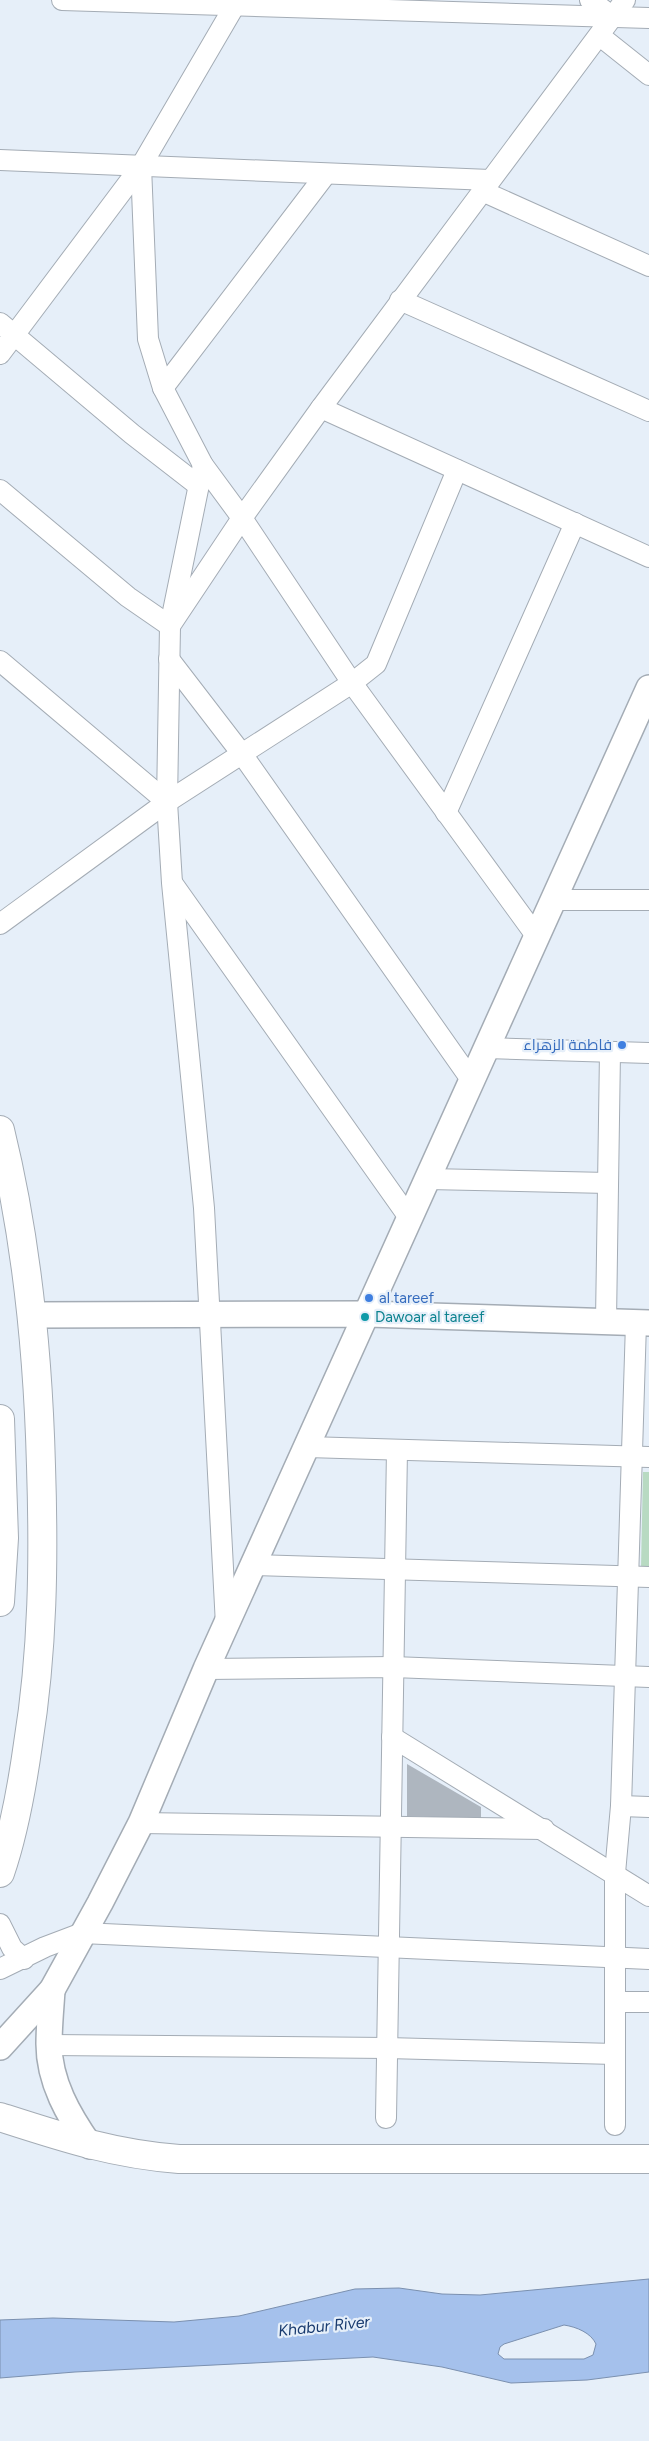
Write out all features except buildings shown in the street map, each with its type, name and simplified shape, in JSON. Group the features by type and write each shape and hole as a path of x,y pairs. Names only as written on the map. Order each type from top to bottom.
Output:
{"main road":[{"path":"0,1130 20,1226 33,1315 44,1531 42,1629 35,1699 22,1783 0,1873"},
{"path":"0,1418 4,1538 0,1602"},
{"path":"0,2117 90,2146 139,2156 179,2159 649,2159"}],"street":[{"path":"62,0 407,5 649,18"},
{"path":"590,0 614,17"},
{"path":"170,626 242,518 400,300 600,36 625,0"},
{"path":"0,354 7,329 141,166 236,2"},
{"path":"600,36 649,75"},
{"path":"0,160 326,174 486,186 649,266"},
{"path":"141,166 148,339 163,388 203,465 242,518 352,683 537,937"},
{"path":"163,388 326,174"},
{"path":"400,300 649,411"},
{"path":"7,329 132,434 199,486"},
{"path":"322,408 649,557"},
{"path":"203,465 170,626 167,802 172,883 203,1198 211,1314 226,1626"},
{"path":"0,924 167,802 352,683 376,664 457,470"},
{"path":"0,490 128,597 170,626"},
{"path":"446,812 575,523"},
{"path":"169,659 242,754 472,1081"},
{"path":"0,661 167,802"},
{"path":"0,2047 52,1990 141,1823 206,1669 368,1314 649,688"},
{"path":"172,883 410,1219"},
{"path":"554,900 649,900"},
{"path":"487,1048 649,1053"},
{"path":"606,1322 610,1052"},
{"path":"428,1179 608,1183"},
{"path":"33,1315 368,1314 642,1323 641,1456 629,1576 621,1806 615,1873 616,2054 614,2125"},
{"path":"307,1447 641,1456"},
{"path":"386,2118 397,1450"},
{"path":"253,1565 649,1577"},
{"path":"206,1669 393,1668 649,1677"},
{"path":"392,1737 544,1829 649,1896"},
{"path":"621,1806 649,1807"},
{"path":"141,1823 544,1829"},
{"path":"0,1924 12,1948 24,1959"},
{"path":"0,1969 24,1959 45,1947 82,1933 649,1958"},
{"path":"52,1990 49,2045 55,2081 69,2116 90,2146"},
{"path":"616,2002 649,2002"},
{"path":"49,2045 387,2048 616,2054"}],"green space":[{"path":"643,1472 649,1472 649,1568 641,1568"}],"water":[{"name":"Khabur River","path":"649,2279 649,2372 587,2380 511,2383 442,2367 373,2357 75,2372 0,2378 0,2320 53,2318 174,2322 239,2316 355,2289 399,2288 442,2294 480,2295","holes":["564,2325 583,2331 594,2340 596,2344 593,2355 584,2359 504,2359 498,2354 500,2347 504,2344"]}],"place":[{"name":"فاطمة الزهراء","path":"622,1045"},
{"name":"al tareef","path":"369,1298"},
{"name":"Dawoar al tareef","path":"365,1317"}]}
